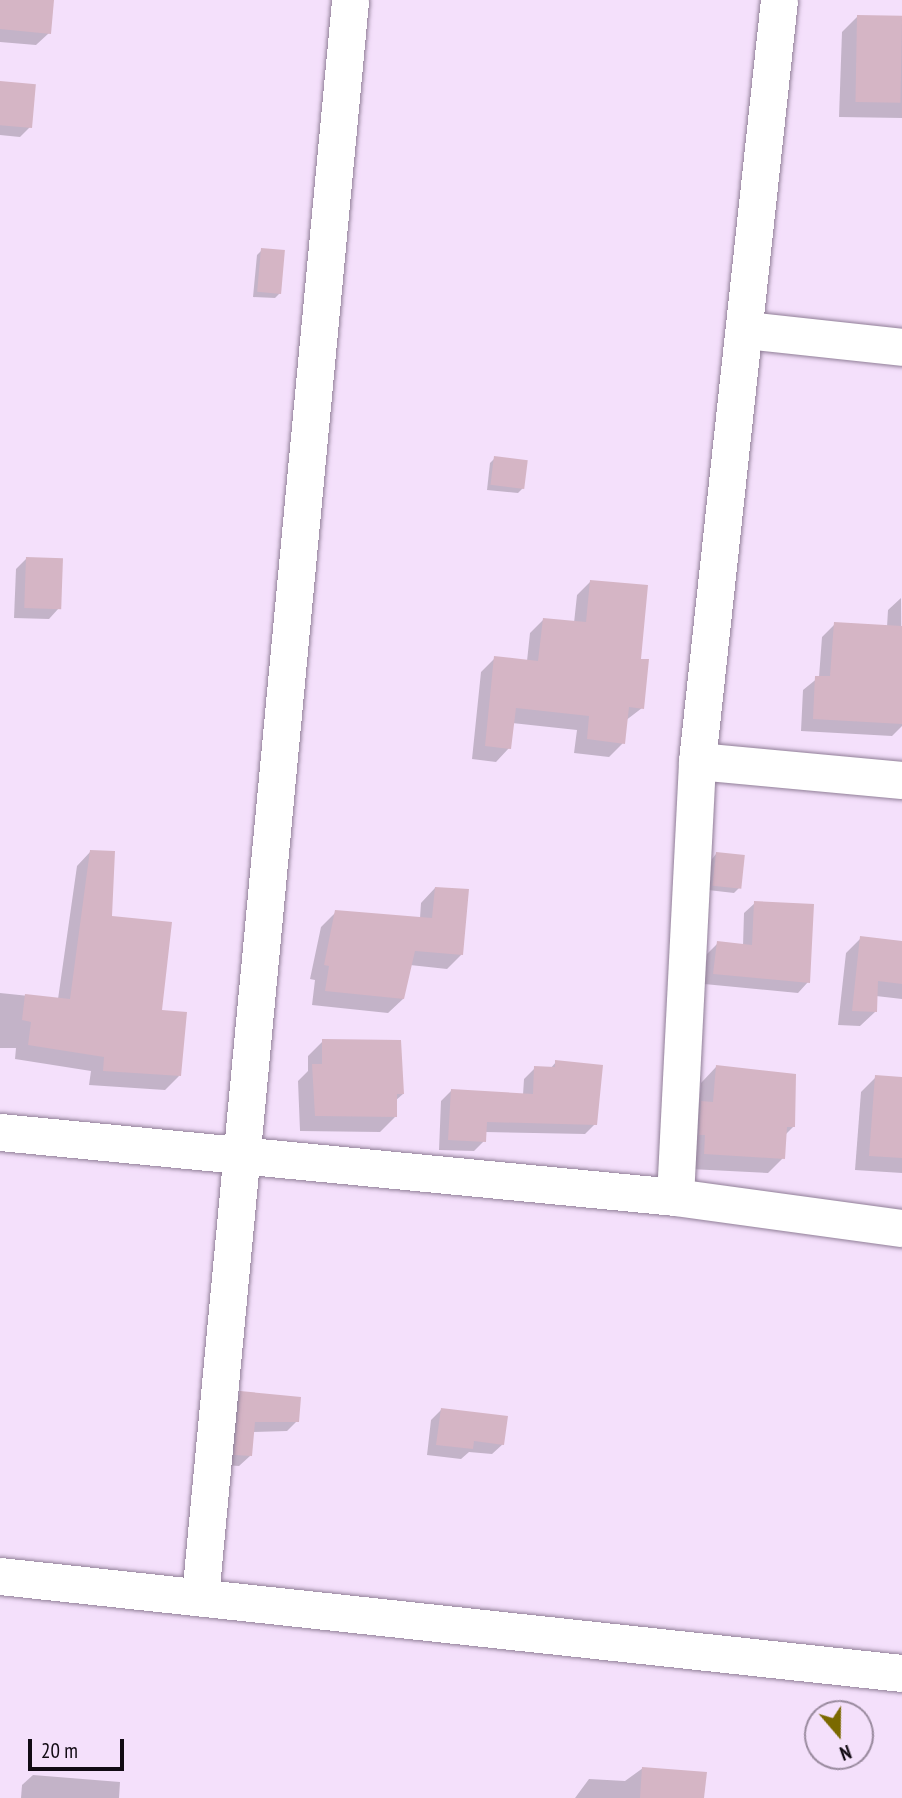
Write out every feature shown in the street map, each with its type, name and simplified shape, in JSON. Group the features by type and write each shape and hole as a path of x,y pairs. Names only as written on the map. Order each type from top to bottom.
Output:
{"street":[{"path":"200,1597 244,1156 350,0"},
{"path":"675,1197 697,761 746,330 779,0"},
{"path":"746,330 902,347"},
{"path":"697,761 902,780"},
{"path":"0,1132 675,1197 902,1228"},
{"path":"0,1576 902,1672"}],"building":[{"path":"0,0 54,0 51,34 0,29"},
{"path":"857,15 902,16 900,103 855,102"},
{"path":"0,81 36,84 32,128 0,125"},
{"path":"261,248 285,250 281,294 257,292"},
{"path":"494,456 528,460 524,489 490,485"},
{"path":"26,557 63,558 61,609 24,608"},
{"path":"590,580 648,585 641,659 649,659 644,709 629,707 625,744 587,739 589,716 516,708 511,749 485,746 494,656 538,661 543,618 586,622"},
{"path":"834,622 902,626 902,724 813,719 815,676 830,676"},
{"path":"90,850 115,851 112,916 172,922 162,1010 187,1012 181,1076 103,1071 104,1057 28,1045 31,1022 22,1020 25,994 70,999"},
{"path":"716,852 745,855 741,889 712,886"},
{"path":"435,887 469,889 463,955 415,951 404,999 325,991 329,966 324,965 335,910 432,918"},
{"path":"754,901 814,904 810,983 713,974 717,941 752,945"},
{"path":"860,936 902,941 902,984 878,981 877,1012 852,1011"},
{"path":"322,1039 401,1040 404,1094 397,1094 397,1117 315,1116 312,1064 322,1064"},
{"path":"555,1060 603,1065 597,1125 487,1122 486,1142 448,1140 451,1089 533,1094 534,1066 555,1067"},
{"path":"716,1065 796,1074 795,1127 787,1127 785,1159 704,1154 705,1135 699,1135 701,1101 713,1102"},
{"path":"875,1075 902,1077 902,1158 869,1156"},
{"path":"240,1391 301,1397 299,1422 255,1422 252,1456 234,1455"},
{"path":"441,1408 508,1416 504,1445 474,1441 473,1449 436,1445"},
{"path":"642,1767 707,1772 704,1798 640,1798"}]}
